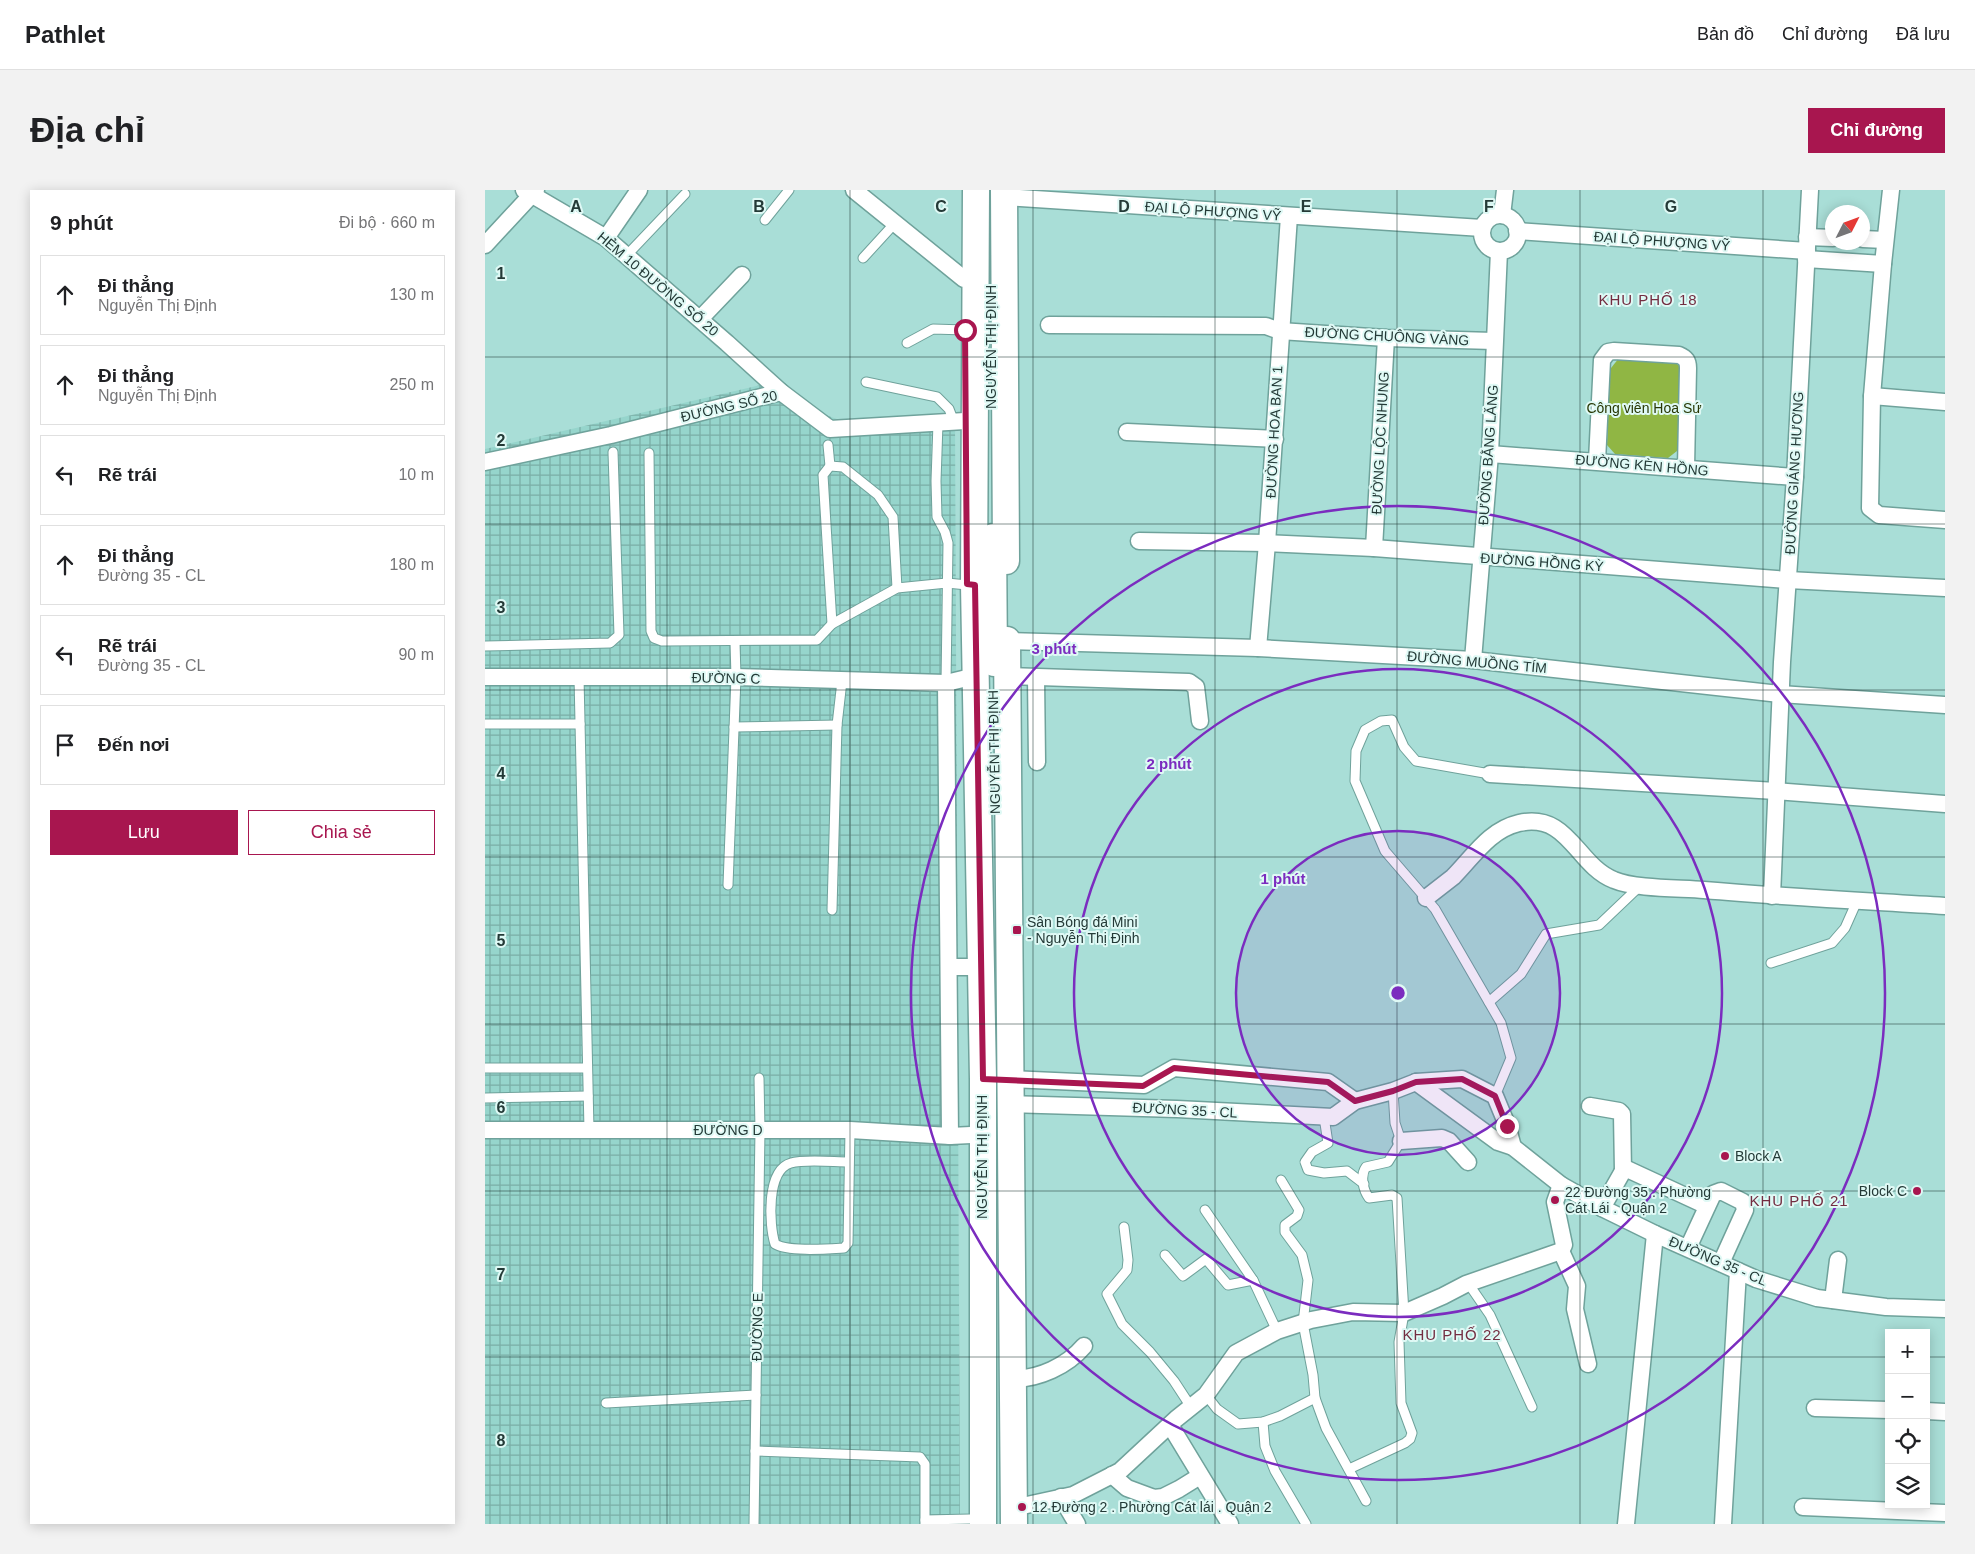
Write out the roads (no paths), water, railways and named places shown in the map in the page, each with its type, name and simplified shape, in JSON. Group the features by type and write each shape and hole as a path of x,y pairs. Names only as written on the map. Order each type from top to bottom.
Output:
{"main road":[{"name":"NGUYỄN THỊ ĐỊNH","path":"964,190 970,282 965,330 963,584 986,641 978,678 990,1091 993,1518"},
{"name":"NGUYỄN THỊ ĐỊNH","path":"965,421 970,282 976,190"},
{"name":"NGUYỄN THỊ ĐỊNH","path":"993,1518 1012,1379 990,1091 960,967 978,678 986,641 999,192"},
{"name":"NGUYỄN THỊ ĐỊNH","path":"990,1091 961,1135 993,1518"}],"street":[{"path":"606,238 639,190"},
{"path":"854,190 970,282"},
{"path":"1502,215 1505,190"},
{"name":"ĐƯỜNG GIÁNG HƯƠNG","path":"1772,896 1780,694 1795,477 1810,190"},
{"path":"1891,190 1872,396 1870,508 1879,515 1945,520"},
{"path":"488,237 531,192"},
{"name":"HẺM 10 ĐƯỜNG SỐ 20","path":"531,192 606,238 781,392"},
{"name":"ĐẠI LỘ PHƯỢNG VỸ","path":"999,192 1054,195 1289,216 1482,228"},
{"path":"1502,215 1513,220 1518,236 1514,244 1507,249 1499,251 1491,248 1485,242 1482,228 1489,218 1502,215"},
{"name":"ĐƯỜNG HOA BAN 1","path":"1257,648 1275,439 1280,331 1289,216"},
{"name":"ĐẠI LỘ PHƯỢNG VỸ","path":"1517,231 1807,249"},
{"path":"1870,239 1885,240"},
{"path":"1807,249 1825,241"},
{"path":"1807,249 1883,264"},
{"name":"ĐƯỜNG BẰNG LĂNG","path":"1473,660 1489,454 1499,251"},
{"path":"700,319 741,275"},
{"name":"ĐƯỜNG CHUÔNG VÀNG","path":"1049,325 1266,326 1280,331 1386,338 1494,341"},
{"name":"ĐƯỜNG LỘC NHUNG","path":"1374,548 1386,338"},
{"path":"1597,461 1602,360 1604,356 1613,351 1679,356 1688,363 1686,468"},
{"name":"ĐƯỜNG SỐ 20","path":"485,462 611,434 781,392 830,429 965,421"},
{"path":"1872,396 1945,402"},
{"path":"1127,432 1275,439"},
{"name":"ĐƯỜNG KÈN HỒNG","path":"1489,454 1795,477"},
{"name":"ĐƯỜNG HỒNG KỲ","path":"1139,541 1267,543 1374,548 1788,580 1945,588"},
{"name":"ĐƯỜNG MUỒNG TÍM","path":"986,641 1257,648 1473,660 1780,694 1945,705"},
{"name":"ĐƯỜNG C","path":"485,677 736,677 842,681 1036,677 1189,682 1193,683 1196,687 1200,721"},
{"path":"1036,677 1037,762"},
{"path":"1490,774 1776,791 1945,804"},
{"path":"1426,898 1452,877 1497,832 1520,823 1545,823 1569,838 1588,863 1614,880 1641,885 1772,896 1945,906"},
{"path":"960,967 961,1135"},
{"name":"ĐƯỜNG 35 - CL","path":"990,1091 1143,1086 1174,1068 1328,1082 1355,1101"},
{"name":"ĐƯỜNG 35 - CL","path":"990,1091 1177,1109 1324,1117 1333,1117 1355,1101 1393,1091 1416,1082 1462,1079 1495,1096"},
{"name":"ĐƯỜNG 35 - CL","path":"1416,1082 1498,1142 1513,1147 1561,1185 1655,1234 1756,1279 1817,1298 1886,1307 1945,1309"},
{"path":"1495,1096 1513,1147"},
{"path":"1590,1106 1619,1111 1621,1114 1623,1171 1603,1208"},
{"name":"ĐƯỜNG D","path":"485,1130 850,1130 961,1135"},
{"path":"1401,1141 1442,1138 1449,1141 1468,1162"},
{"path":"1623,1171 1627,1169 1707,1206"},
{"path":"993,1518 1073,1495 1121,1471 1206,1394 1236,1353 1277,1331 1353,1312 1404,1313 1468,1283 1561,1251 1564,1245 1555,1202 1561,1185"},
{"path":"1688,1248 1713,1194 1721,1191 1743,1202 1745,1210 1721,1263"},
{"path":"1626,1524 1655,1234"},
{"path":"1561,1251 1577,1286 1575,1309 1588,1364"},
{"path":"1833,1300 1837,1260"},
{"path":"1723,1524 1738,1271"},
{"path":"1012,1379 1025,1379 1042,1374 1069,1360 1084,1346"},
{"path":"1815,1408 1885,1410"},
{"path":"1930,1412 1945,1412"},
{"path":"1170,1425 1230,1524"},
{"path":"1112,1475 1127,1488 1154,1498 1163,1497 1201,1476"},
{"path":"1061,1497 1077,1524"},
{"path":"1803,1507 1945,1513"}],"lane":[{"path":"765,220 789,190"},
{"path":"626,256 685,194"},
{"path":"863,258 895,223"},
{"path":"907,343 933,329 965,330"},
{"path":"866,382 937,397 965,421"},
{"path":"938,423 937,517 945,532 963,584 978,678"},
{"path":"828,445 830,466 823,475 832,624"},
{"path":"485,646 610,643 619,635 613,452"},
{"path":"649,454 651,631 655,638 662,641 817,640 832,624 897,588 963,584"},
{"path":"830,466 837,465 843,467 878,495 893,518 897,588"},
{"path":"728,885 736,677 735,642"},
{"path":"579,677 589,1130"},
{"path":"832,910 837,724 842,681"},
{"path":"1490,774 1416,761 1404,747 1392,720 1381,721 1365,730 1356,750 1355,781 1385,851 1435,909 1501,1023 1511,1058 1495,1096"},
{"path":"485,724 580,724"},
{"path":"734,727 837,724"},
{"path":"1489,1002 1521,974 1543,936 1550,933 1574,931 1599,925 1641,885"},
{"path":"1771,963 1832,943 1845,928 1857,901"},
{"path":"485,1068 587,1068"},
{"name":"ĐƯỜNG E","path":"754,1524 760,1130 759,1078"},
{"path":"1349,1469 1410,1439 1412,1433 1401,1403 1399,1342 1404,1313 1397,1198 1392,1195 1369,1198 1366,1194 1362,1176 1366,1167 1388,1162 1401,1141 1395,1123 1393,1091"},
{"path":"485,1098 588,1096"},
{"path":"1324,1117 1327,1143 1312,1152 1305,1162 1308,1170 1324,1173 1347,1171 1364,1184"},
{"path":"849,1162 791,1163 779,1171 774,1180 771,1196 772,1236 775,1244 799,1248 836,1248 846,1246 848,1243 850,1130"},
{"path":"1281,1180 1299,1210 1297,1216 1285,1224 1285,1232 1302,1255 1307,1280 1303,1323 1313,1375 1315,1398 1327,1428 1366,1501"},
{"path":"1205,1210 1253,1280 1277,1331"},
{"path":"1124,1227 1129,1260 1127,1270 1107,1294 1122,1324 1150,1352 1174,1381 1191,1407"},
{"path":"1165,1255 1183,1276 1206,1259 1228,1285 1253,1280"},
{"path":"1468,1283 1490,1315 1531,1407"},
{"path":"1206,1394 1217,1409 1238,1424 1263,1422 1280,1416 1315,1398"},
{"path":"606,1403 756,1395"},
{"path":"1263,1422 1265,1446 1275,1471 1306,1524"},
{"path":"755,1451 920,1457 925,1464 925,1522 993,1518"}],"place":[{"name":"Sân Bóng đá Mini - Nguyễn Thị Định","path":"1017,930"},
{"name":"Block A","path":"1725,1156"},
{"name":"Block C","path":"1917,1191"},
{"name":"22 Đường 35 . Phường Cát Lái . Quận 2","path":"1555,1200"},
{"name":"12 Đường 2 . Phường Cát lái . Quận 2","path":"1022,1507"}],"district":[{"name":"KHU PHỐ 18","path":"1648,300"},
{"name":"KHU PHỐ 21","path":"1799,1201"},
{"name":"KHU PHỐ 22","path":"1452,1335"}],"park label":[{"name":"Công viên Hoa Sứ","path":"1644,408"}]}
